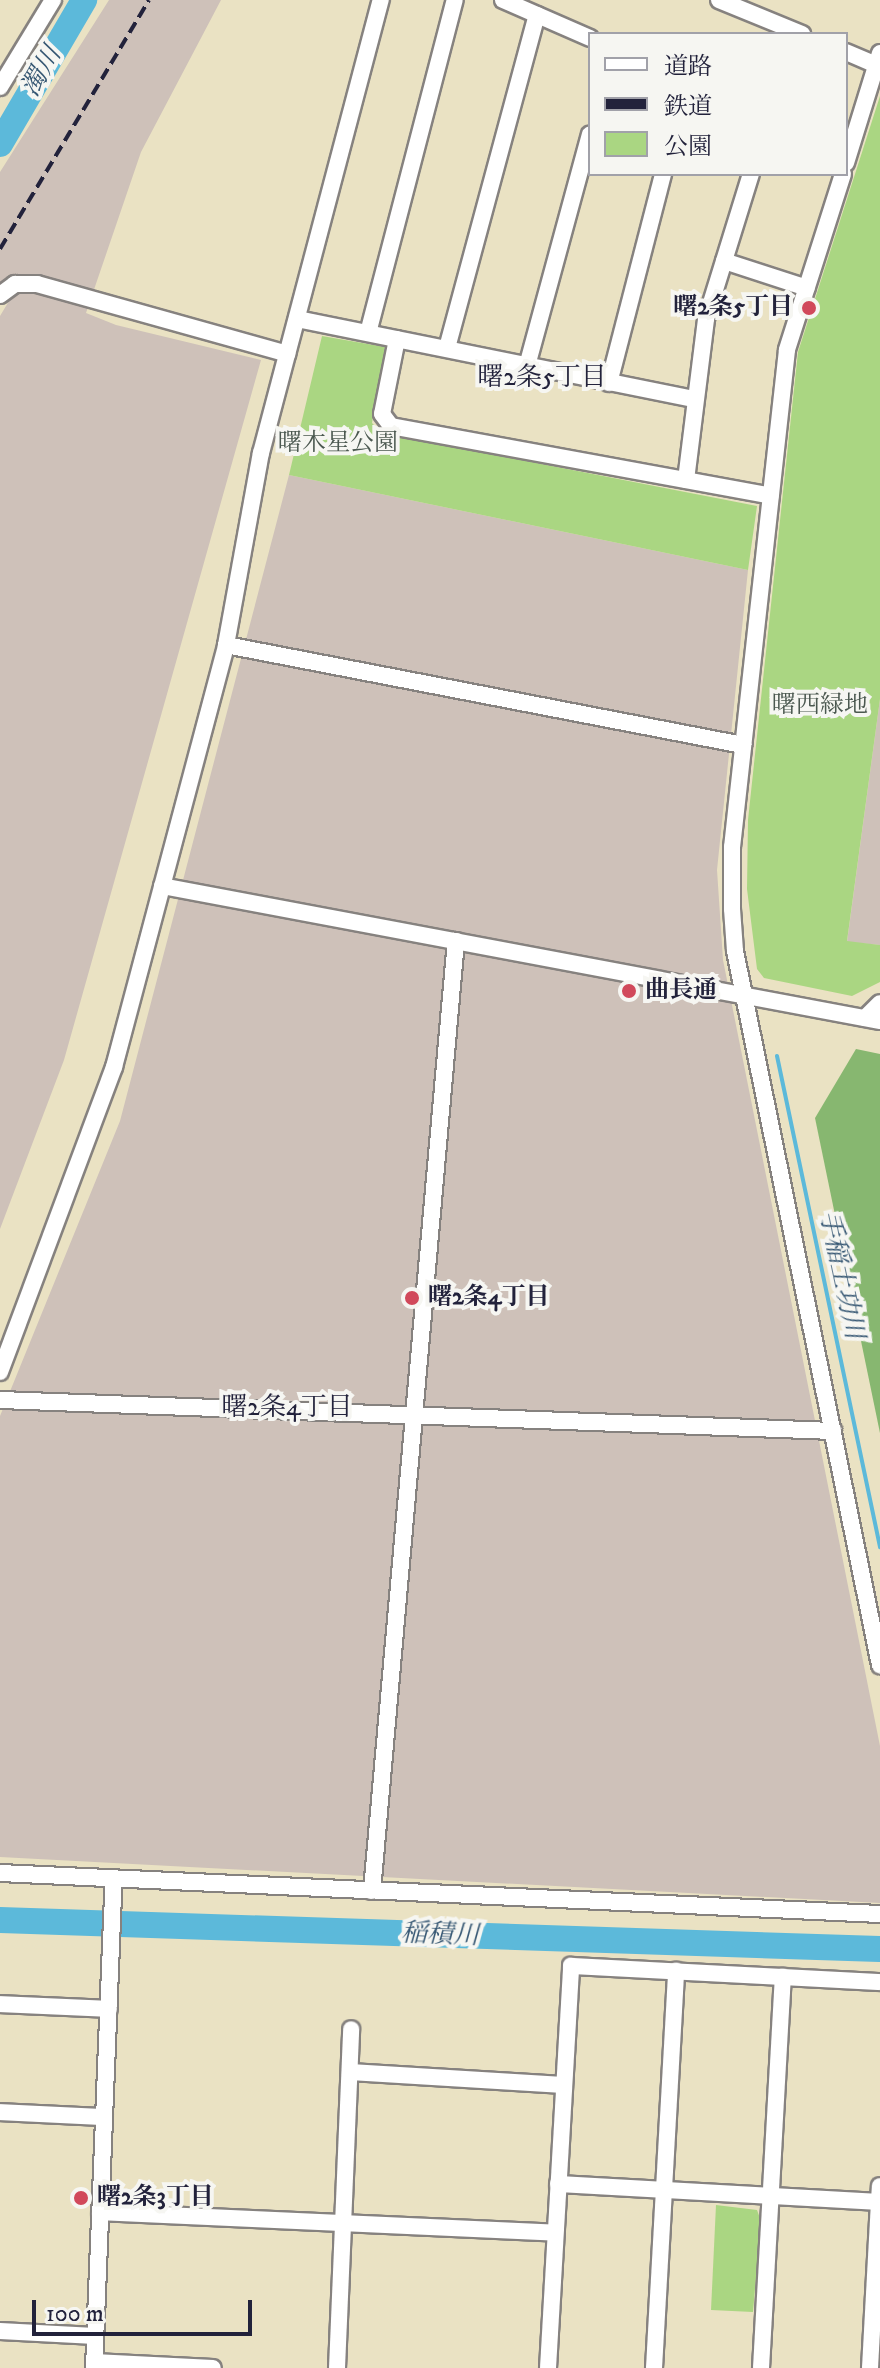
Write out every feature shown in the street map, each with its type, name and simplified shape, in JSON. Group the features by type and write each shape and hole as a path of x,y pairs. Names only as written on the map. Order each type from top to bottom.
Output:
{"street":[{"path":"0,87 53,0"},
{"path":"0,1372 114,1067 226,645 261,453 381,0"},
{"path":"368,333 455,0"},
{"path":"503,0 588,37"},
{"path":"719,0 795,32"},
{"path":"447,348 537,15"},
{"path":"848,52 878,59 848,156"},
{"path":"527,366 588,141"},
{"path":"609,383 662,176"},
{"path":"686,480 706,319 750,176"},
{"path":"842,176 787,350 732,847 732,909 744,994 880,1665"},
{"path":"724,261 807,288"},
{"path":"0,295 15,284 37,284 287,354"},
{"path":"297,319 695,399"},
{"path":"397,339 382,414 391,426 771,496"},
{"path":"226,645 743,745"},
{"path":"162,886 873,1020 880,1003"},
{"path":"372,1891 456,941"},
{"path":"0,1400 414,1413 833,1431"},
{"path":"0,1873 880,1914"},
{"path":"114,1879 94,2365 213,2368"},
{"path":"548,2368 571,1966 880,1982"},
{"path":"654,2368 676,1971"},
{"path":"761,2368 783,1977"},
{"path":"0,2004 109,2009"},
{"path":"337,2368 351,2029"},
{"path":"350,2072 564,2085"},
{"path":"0,2112 104,2117"},
{"path":"558,2184 880,2202"},
{"path":"870,2368 880,2186"},
{"path":"100,2212 555,2233"},
{"path":"0,2331 95,2336"}],"shaded area":[{"path":"109,0 221,0 141,152 86,313 116,325 261,360 64,1060 0,1229 0,316 9,301 0,295 0,172"},
{"path":"289,475 748,570 717,870 723,960 880,1746 880,1903 0,1857 0,1416 120,1121"},
{"path":"880,699 880,945 847,942"}],"green space":[{"name":"曙西緑地","path":"880,96 880,699 847,941 880,945 880,982 852,996 764,978 757,969 747,889 748,820 798,352"},
{"name":"曙木星公園","path":"322,336 385,347 372,423 382,433 757,506 748,570 289,475"},
{"path":"856,1049 880,1054 880,1433 815,1118"},
{"path":"716,2205 757,2210 761,2221 753,2312 711,2310"}],"waterway":[{"name":"濁川","path":"0,144 84,0"},
{"name":"手稲土功川","path":"777,1056 880,1547"},
{"name":"稲積川","path":"0,1920 880,1949"}],"railway":[{"path":"0,249 149,0"}],"place":[{"name":"曙2条5丁目","path":"809,308"},
{"name":"曲長通","path":"629,991"},
{"name":"曙2条4丁目","path":"412,1298"},
{"name":"曙2条3丁目","path":"81,2198"}],"district":[{"name":"曙2条5丁目","path":"542,378"},
{"name":"曙2条4丁目","path":"287,1408"}]}
